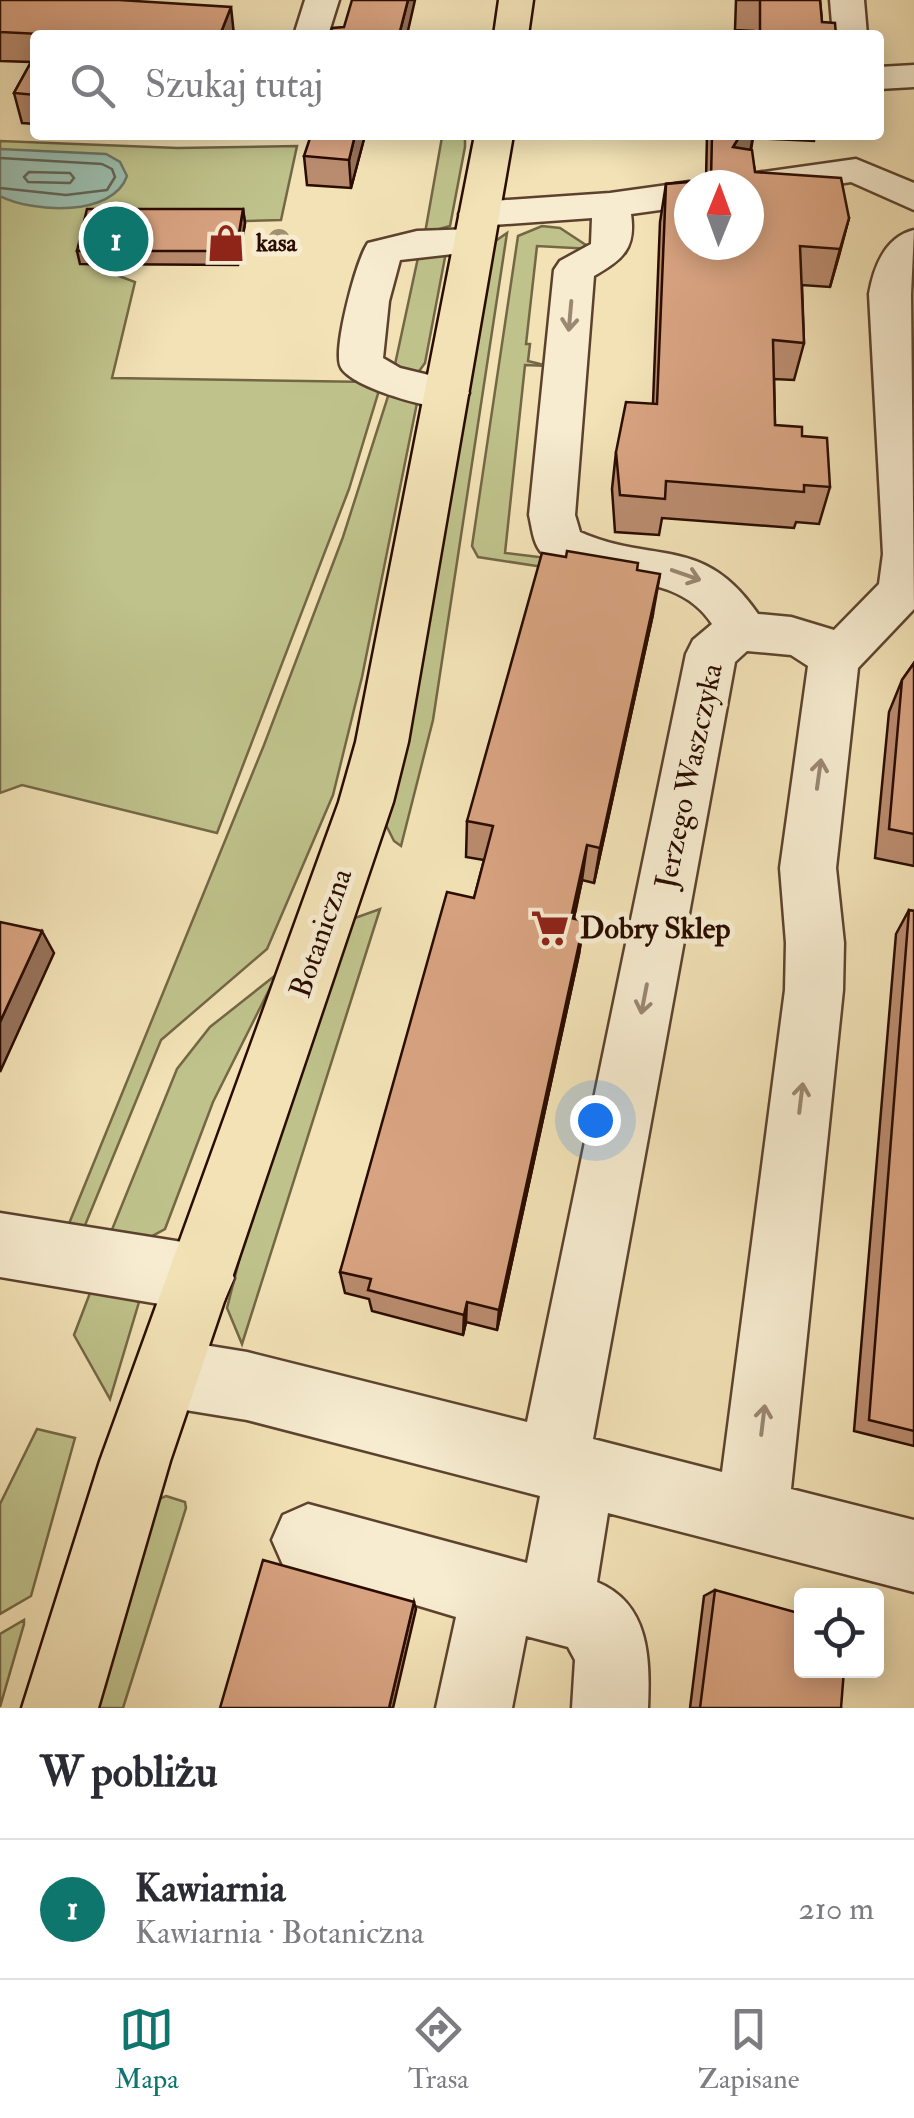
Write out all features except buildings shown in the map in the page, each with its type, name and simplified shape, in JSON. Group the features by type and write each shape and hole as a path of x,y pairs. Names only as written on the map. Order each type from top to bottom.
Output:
{"main road":[{"path":"512,30 516,0"},
{"name":"Botaniczna","path":"60,1708 135,1461 370,787 382,742 493,140"}],"street":[{"path":"312,30 322,0"},
{"path":"848,0 850,30"},
{"path":"884,78 914,76"},
{"path":"764,181 856,153 914,198"},
{"path":"447,393 387,379 361,364 368,301 382,252 477,227 674,196"},
{"path":"610,206 614,236 608,252 574,270 552,515 559,542 586,556 694,574 726,601 743,632"},
{"path":"752,1517 814,990 815,943 808,868 834,660 908,591 904,351 890,294 893,270 914,242"},
{"name":"Jerzego Waszczyka","path":"474,1708 527,1598 566,1469 711,654 730,636 743,632 791,636 816,643 834,660"},
{"path":"0,1245 201,1278"},
{"path":"168,1373 247,1386 914,1556"},
{"path":"308,1540 591,1617 613,1652 610,1708"}],"green space":[{"path":"441,140 465,140 450,226 425,233"},
{"path":"0,141 178,148 297,146 281,220 246,221 87,264 135,282 112,378 371,382 380,387 349,489 217,833 22,785 0,793"},
{"path":"542,226 560,228 592,249 537,246 526,344 530,344 528,361 548,366 525,365 505,553 563,560 556,569 478,557 472,546 518,236"},
{"path":"507,233 433,720 401,846 384,821 494,242"},
{"path":"446,252 425,363 417,374 394,369 419,253"},
{"path":"390,390 418,398 362,677 333,795 267,949 161,1040 81,1235 66,1231 264,745 343,537"},
{"path":"380,909 242,1344 227,1308 241,1253 352,919"},
{"path":"277,974 213,1102 165,1229 141,1242 109,1237 177,1069 210,1027"},
{"path":"93,1285 139,1302 110,1399 74,1335"},
{"path":"37,1429 75,1438 31,1596 0,1614 0,1504"},
{"path":"166,1496 185,1502 186,1508 123,1708 89,1708 159,1499"},
{"path":"24,1620 24,1624 0,1707 0,1634"}],"water":[{"path":"0,149 106,154 120,162 127,176 106,199 89,205 32,206 0,196"}],"place":[{"name":"Kawiarnia","path":"116,239"},
{"name":"kasa","path":"226,243"},
{"name":"Dobry Sklep","path":"550,928"}]}
